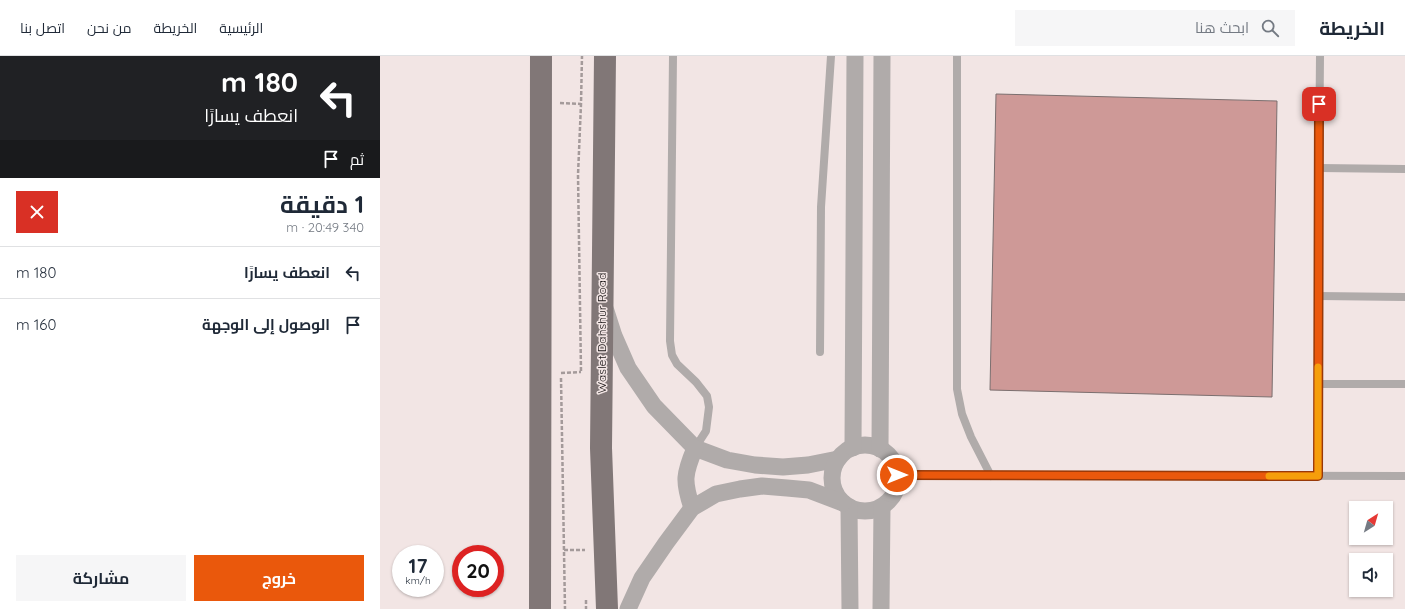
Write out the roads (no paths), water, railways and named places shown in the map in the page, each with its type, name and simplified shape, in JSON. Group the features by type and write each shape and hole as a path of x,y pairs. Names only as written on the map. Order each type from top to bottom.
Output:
{"main road":[{"path":"540,609 541,56"},
{"name":"Waslet Dahshur Road","path":"605,56 601,456 607,609"}],"street":[{"path":"853,448 855,56"},
{"path":"880,449 882,56"},
{"path":"603,299 614,336 628,368 654,406 695,448 727,460 755,465 783,467 808,465 838,459"},
{"path":"628,609 642,578 692,508 716,494 762,486 809,490 846,505 857,510 874,510 882,507 889,501 894,493 897,484 897,475 895,465 888,456 880,449 871,446 853,448 845,452 838,459 832,477 835,491 846,505 850,609"},
{"path":"692,508 686,489 686,472 695,448"},
{"path":"881,609 882,507"}],"lane":[{"path":"673,56 670,341 672,355 677,364 696,382 707,396 709,407 706,431 695,448"},
{"path":"820,352 822,207 832,56"},
{"path":"957,56 957,389 962,414 971,437 991,476"},
{"path":"1318,476 1318,168 1320,56"},
{"path":"1318,168 1405,169"},
{"path":"1319,296 1405,297"},
{"path":"1318,384 1405,384"},
{"path":"897,475 1405,476"}]}
